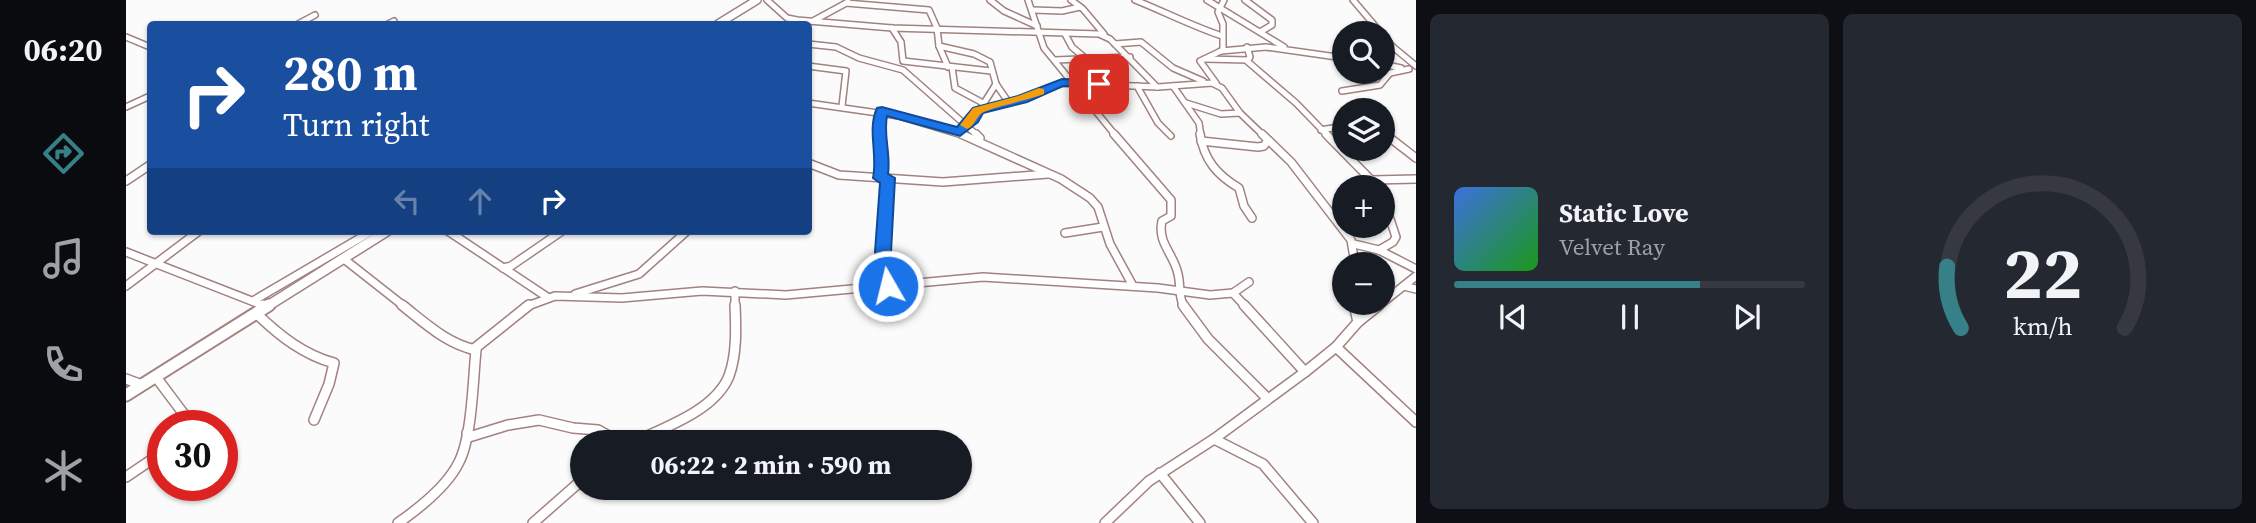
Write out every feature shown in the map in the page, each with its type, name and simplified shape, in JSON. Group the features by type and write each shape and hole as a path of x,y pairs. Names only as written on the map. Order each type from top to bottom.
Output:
{"street":[{"path":"723,21 757,0"},
{"path":"767,0 789,19 805,21"},
{"path":"984,0 1038,30"},
{"path":"990,0 1004,11"},
{"path":"1028,0 1044,48 1069,82 1100,114 1116,137 1141,161 1169,196 1171,216 1162,221 1159,233 1178,272 1178,291 1183,305 1197,326 1267,398"},
{"path":"1071,0 1081,7 1158,87"},
{"path":"1135,0 1169,13 1179,21 1222,36"},
{"path":"1207,0 1289,49"},
{"path":"1221,51 1224,47 1223,24 1218,15 1224,0"},
{"path":"1245,0 1272,20 1272,25 1260,32"},
{"path":"1353,0 1413,68"},
{"path":"1032,10 1062,11 1081,7 1087,1"},
{"path":"813,22 849,2 929,10"},
{"path":"929,3 929,10 937,28 939,46 950,67 955,88 983,103"},
{"path":"304,21 315,15"},
{"path":"813,22 892,28 1038,30 1107,37"},
{"path":"892,28 901,42 903,61 991,71"},
{"path":"1065,34 1072,47 1085,58"},
{"path":"126,37 147,46"},
{"path":"1115,44 1141,41 1173,68 1219,86"},
{"path":"812,44 836,47 859,58 903,70 982,141"},
{"path":"939,46 979,55 990,62 996,84 1009,103"},
{"path":"1247,47 1251,57 1248,60"},
{"path":"1201,58 1221,51 1247,47 1289,49 1332,56"},
{"path":"1055,60 1129,57"},
{"path":"1201,58 1248,60 1368,175"},
{"path":"1201,58 1201,64 1240,113 1286,156 1354,244 1354,252"},
{"path":"1395,66 1413,68"},
{"path":"812,67 846,71 842,106"},
{"path":"1342,91 1380,85 1387,75 1413,68"},
{"path":"978,110 1009,103 1053,85 1069,82 1158,87 1206,83"},
{"path":"960,132 974,119 996,84"},
{"path":"1137,86 1159,125 1171,136"},
{"path":"1173,86 1199,123 1201,141 1212,167 1221,177 1239,188 1244,206 1252,218"},
{"path":"126,107 147,97"},
{"path":"812,103 882,111 960,132 1052,174 1088,196 1098,207 1103,227 1133,286"},
{"path":"1185,103 1221,114 1240,113"},
{"path":"882,111 878,129 884,178 883,252 888,286"},
{"path":"1321,130 1332,128"},
{"path":"1395,140 1412,151 1416,158"},
{"path":"1201,141 1258,147 1264,146 1267,141"},
{"path":"812,165 833,174 963,183 1052,174"},
{"path":"126,181 147,166"},
{"path":"1395,179 1416,179"},
{"path":"1065,233 1103,227"},
{"path":"126,286 194,235"},
{"path":"254,301 365,235"},
{"path":"126,395 381,235"},
{"path":"454,235 547,297"},
{"path":"503,268 512,266 556,235"},
{"path":"568,296 639,274 683,235"},
{"path":"1379,250 1395,238"},
{"path":"1354,244 1379,250 1416,269"},
{"path":"126,252 267,307"},
{"path":"344,259 436,332 461,347 474,349 526,307 547,297 622,298 702,291 791,295 852,292 983,277 1133,286 1199,295 1233,293 1249,282"},
{"path":"1105,523 1149,481 1214,439 1305,372 1336,347 1358,322 1416,276"},
{"path":"1404,286 1416,289"},
{"path":"658,430 710,399 726,382 732,362 735,291"},
{"path":"1233,293 1305,372"},
{"path":"258,314 282,338 322,360 334,363 330,384 314,420"},
{"path":"1356,315 1358,322"},
{"path":"1336,347 1416,422"},
{"path":"398,523 417,511 455,469 463,453 476,366 474,349"},
{"path":"156,377 181,410"},
{"path":"126,379 143,385"},
{"path":"467,433 469,437 508,425 539,420 598,430"},
{"path":"1214,439 1263,464 1313,523"},
{"path":"126,477 147,463"},
{"path":"1160,473 1200,523"},
{"path":"533,523 570,490"}],"slow traffic":[{"path":"967,125 978,110 1023,99 1039,91"}],"route":[{"path":"888,286 883,252 888,178 880,178 882,165 878,136 882,111 913,117 960,132 974,119 978,110 1023,99 1049,86 1062,83 1099,84"}]}
